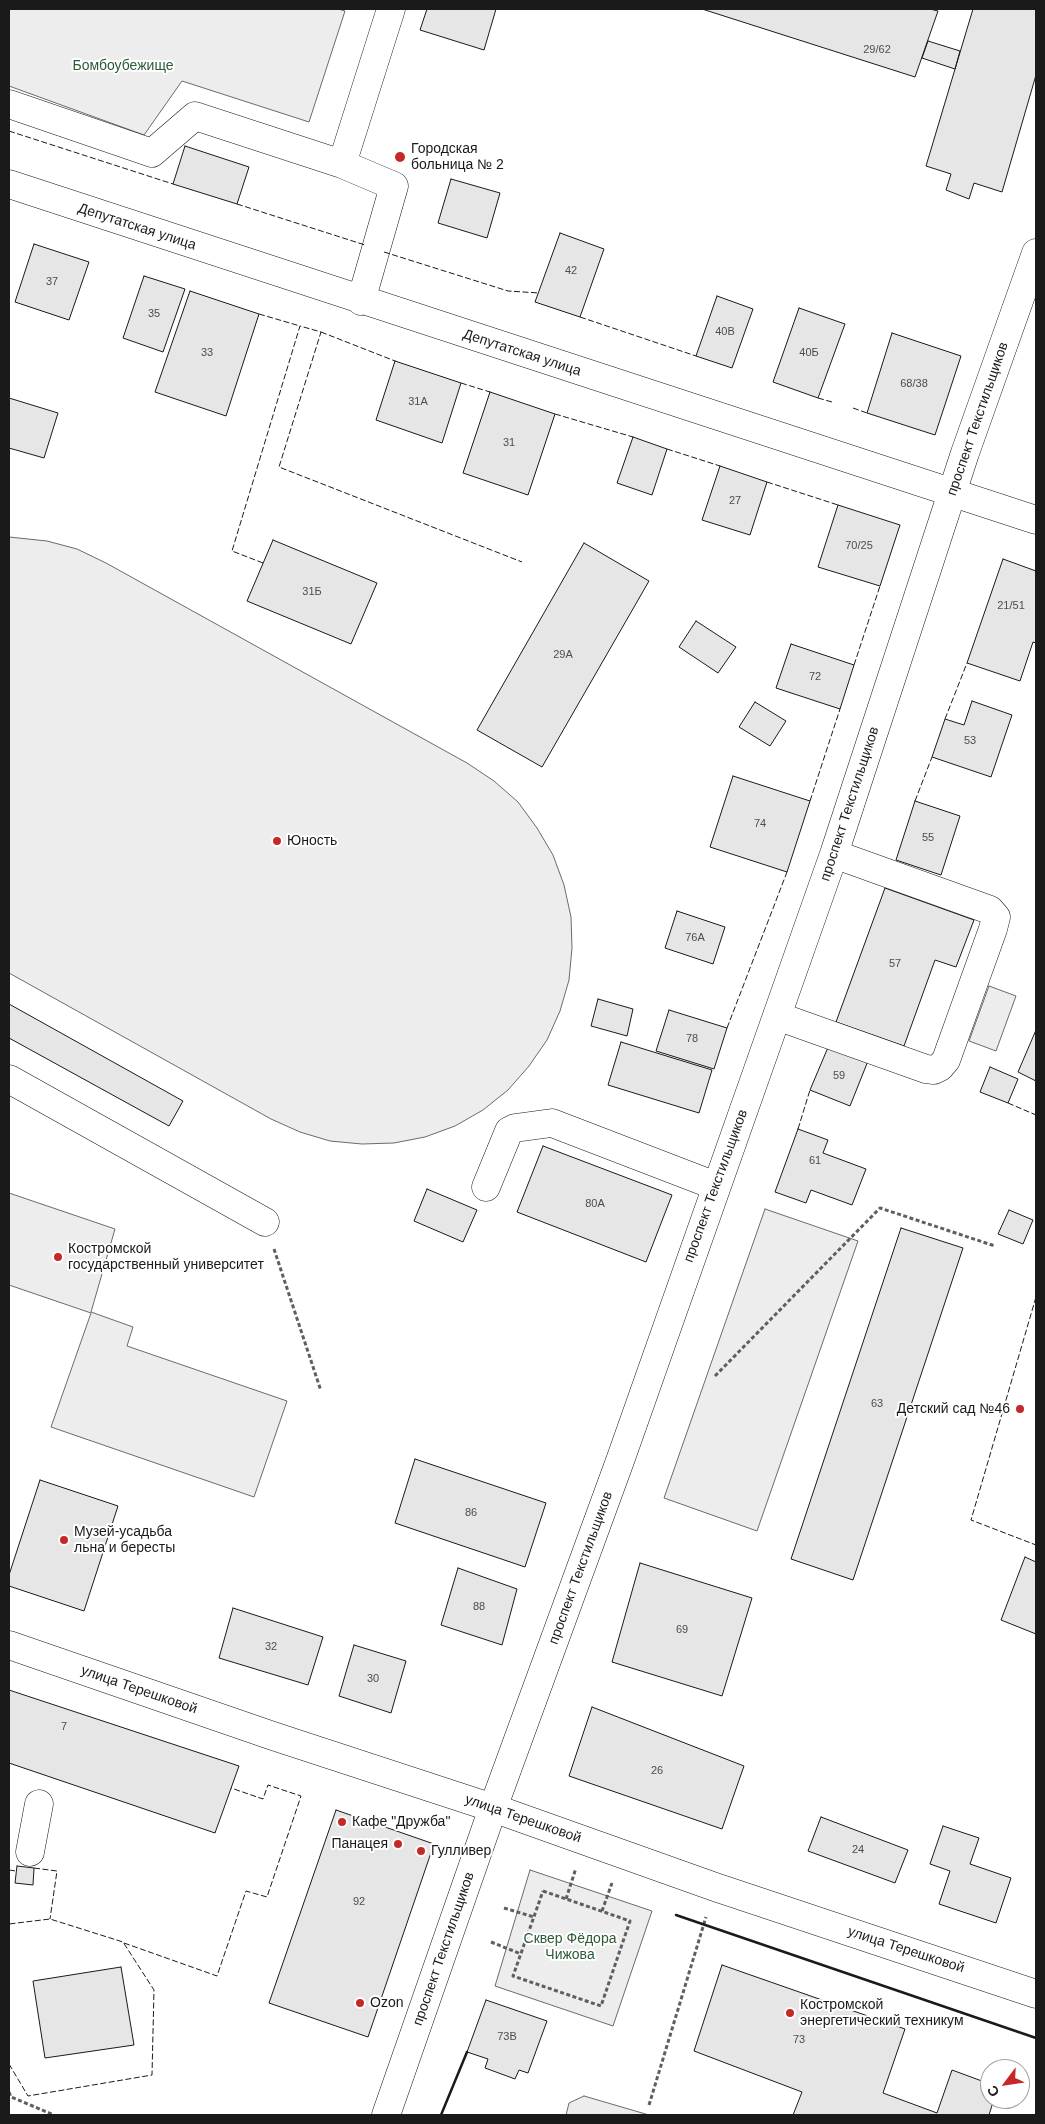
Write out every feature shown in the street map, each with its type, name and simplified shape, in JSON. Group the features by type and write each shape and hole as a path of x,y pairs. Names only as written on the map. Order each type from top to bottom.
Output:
{"street":[{"path":"342,164 391,9"},
{"path":"9,104 152,153 195,116 342,164 394,186 361,301"},
{"name":"Депутатская улица","path":"9,184 361,301 1036,520"},
{"name":"проспект Текстильщиков","path":"386,2115 493,1808 621,1458 834,854 952,493 1036,253"},
{"path":"777,1016 926,1069 934,1070 940,1067 946,1060 993,929 996,917 990,910 834,854"},
{"path":"9,1079 265,1222"},
{"path":"486,1187 510,1131 515,1128 552,1123 716,1186"},
{"name":"улица Терешковой","path":"9,1645 282,1739 493,1808 715,1887 1036,1994"},
{"path":"30,1852 39,1804"}],"path":[{"path":"715,1376 880,1208 995,1246"},
{"path":"265,1222 321,1391"},
{"path":"566,1899 577,1864"},
{"path":"602,1911 615,1876"},
{"path":"649,2105 715,1887"},
{"path":"543,1891 566,1899 630,1921 601,2006 514,1976 543,1891"},
{"path":"504,1908 534,1917"},
{"path":"491,1942 521,1954"},
{"path":"9,2092 11,2097 54,2115"}],"green space":[{"name":"Бомбоубежище","path":"9,9 338,9 345,11 309,122 182,81 144,135 9,86"},
{"name":"Юность","path":"9,537 47,541 77,549 106,563 467,763 494,781 518,802 537,828 553,855 564,885 571,917 572,948 569,980 560,1011 547,1040 529,1066 508,1090 483,1110 455,1126 425,1137 394,1143 362,1144 330,1141 300,1132 271,1119 9,973"},
{"path":"989,986 1016,996 996,1051 969,1041"},
{"path":"9,1193 115,1229 91,1312 133,1327 127,1346 287,1401 254,1497 51,1427 91,1313 9,1285"},
{"path":"765,1209 858,1241 757,1531 664,1498"},
{"name":"Сквер Фёдора Чижова","path":"530,1870 652,1911 613,2026 495,1986"},
{"path":"584,2096 649,2115 566,2115 569,2103"}],"building":[{"path":"427,9 496,9 484,50 420,30"},
{"path":"702,9 930,9 938,11 915,77"},
{"path":"973,9 1036,9 1036,75 1002,192 974,183 969,199 946,190 951,174 926,166"},
{"path":"928,41 960,51 955,69 922,58"},
{"path":"185,146 249,167 237,204 173,184"},
{"path":"451,179 500,193 487,238 438,223"},
{"path":"560,233 604,249 580,317 535,302"},
{"path":"34,244 89,262 69,320 15,302"},
{"path":"144,276 185,289 163,352 123,338"},
{"path":"190,291 259,314 226,416 155,392"},
{"path":"717,296 753,309 732,368 696,356"},
{"path":"799,308 845,324 818,398 773,382"},
{"path":"892,333 961,356 935,435 867,413"},
{"path":"395,361 461,383 442,443 376,420"},
{"path":"490,392 555,414 528,495 463,473"},
{"path":"9,398 58,413 44,458 9,448"},
{"path":"633,437 667,449 652,495 617,483"},
{"path":"720,466 767,482 750,535 702,520"},
{"path":"838,505 900,525 880,586 818,567"},
{"path":"273,540 377,583 351,644 247,601"},
{"path":"584,543 649,581 542,767 477,730"},
{"path":"1003,559 1036,571 1036,643 1033,642 1020,681 967,663"},
{"path":"696,621 736,647 718,673 679,647"},
{"path":"791,644 854,665 840,709 776,688"},
{"path":"972,701 1012,715 991,777 932,757 945,719 964,725"},
{"path":"755,702 786,721 770,746 739,727"},
{"path":"733,776 810,801 787,872 710,847"},
{"path":"915,801 960,816 941,875 896,860"},
{"path":"885,888 974,920 956,967 935,960 904,1046 836,1022"},
{"path":"677,911 725,927 713,964 665,948"},
{"path":"598,999 633,1009 627,1036 591,1026"},
{"path":"9,1004 183,1101 169,1126 9,1038"},
{"path":"669,1010 727,1028 714,1069 656,1051"},
{"path":"1036,1030 1036,1081 1018,1072"},
{"path":"621,1042 712,1070 699,1113 608,1085"},
{"path":"829,1045 868,1061 850,1106 810,1090"},
{"path":"990,1067 1018,1079 1008,1103 980,1092"},
{"path":"798,1129 828,1140 823,1153 866,1169 852,1205 811,1190 806,1203 775,1192"},
{"path":"543,1146 672,1195 646,1262 517,1212"},
{"path":"427,1189 477,1210 463,1242 414,1221"},
{"path":"1009,1210 1033,1220 1023,1244 998,1234"},
{"path":"901,1228 963,1248 853,1580 791,1559"},
{"path":"415,1459 546,1503 525,1567 395,1523"},
{"name":"Музей-усадьба льна и бересты","path":"40,1480 118,1506 84,1611 9,1586 9,1575"},
{"path":"1025,1557 1036,1562 1036,1634 1001,1620"},
{"path":"640,1563 752,1598 722,1696 612,1662"},
{"path":"458,1568 517,1589 502,1645 441,1625"},
{"path":"233,1608 323,1637 308,1685 219,1658"},
{"path":"354,1645 406,1661 391,1713 339,1696"},
{"path":"9,1690 239,1766 215,1833 9,1763"},
{"path":"592,1707 744,1766 722,1829 569,1776"},
{"path":"336,1810 434,1844 368,2037 269,2003"},
{"path":"821,1817 908,1850 895,1883 808,1851"},
{"path":"943,1826 979,1838 970,1864 1011,1878 996,1923 939,1904 950,1871 930,1864"},
{"path":"17,1866 34,1868 33,1885 15,1883"},
{"path":"722,1965 905,2029 883,2093 937,2113 952,2070 980,2080 980,2109 991,2109 989,2115 793,2115 802,2092 694,2051"},
{"path":"121,1967 134,2045 45,2058 33,1981"},
{"path":"486,2000 547,2021 528,2073 519,2070 515,2079 485,2068 488,2059 467,2052"}],"fence":[{"path":"9,131 173,184"},
{"path":"237,204 365,245"},
{"path":"384,252 508,291 539,293"},
{"path":"259,314 300,326"},
{"path":"580,317 696,356"},
{"path":"263,563 232,551 300,326 321,332 279,467 522,562"},
{"path":"321,332 395,361"},
{"path":"461,383 490,392"},
{"path":"818,398 832,402"},
{"path":"853,408 867,413"},
{"path":"555,414 633,437"},
{"path":"667,449 720,466"},
{"path":"767,482 838,505"},
{"path":"854,665 880,586"},
{"path":"945,719 967,663"},
{"path":"810,801 840,709"},
{"path":"915,801 932,757"},
{"path":"727,1028 787,872"},
{"path":"798,1129 810,1090"},
{"path":"1008,1103 1036,1115"},
{"path":"1036,1297 971,1520 1036,1545"},
{"path":"124,1943 217,1976 246,1891 267,1897 301,1796 268,1785 263,1799 231,1788"},
{"path":"34,1868 57,1871 50,1919"},
{"path":"9,1870 16,1871"},
{"path":"9,1924 50,1919 123,1942 154,1990 152,2075 28,2096 9,2064"},
{"path":"9,1922 9,1935"}],"wall":[{"path":"676,1915 1036,2038"},
{"path":"441,2115 467,2052"}],"place":[{"name":"Городская больница № 2","path":"400,157"},
{"name":"Юность","path":"277,841"},
{"name":"Костромской государственный университет","path":"58,1257"},
{"name":"Детский сад №46","path":"1020,1409"},
{"name":"Музей-усадьба льна и бересты","path":"64,1540"},
{"name":"Кафе \"Дружба\"","path":"342,1822"},
{"name":"Панацея","path":"398,1844"},
{"name":"Гулливер","path":"421,1851"},
{"name":"Ozon","path":"360,2003"},
{"name":"Костромской энергетический техникум","path":"790,2013"}]}
